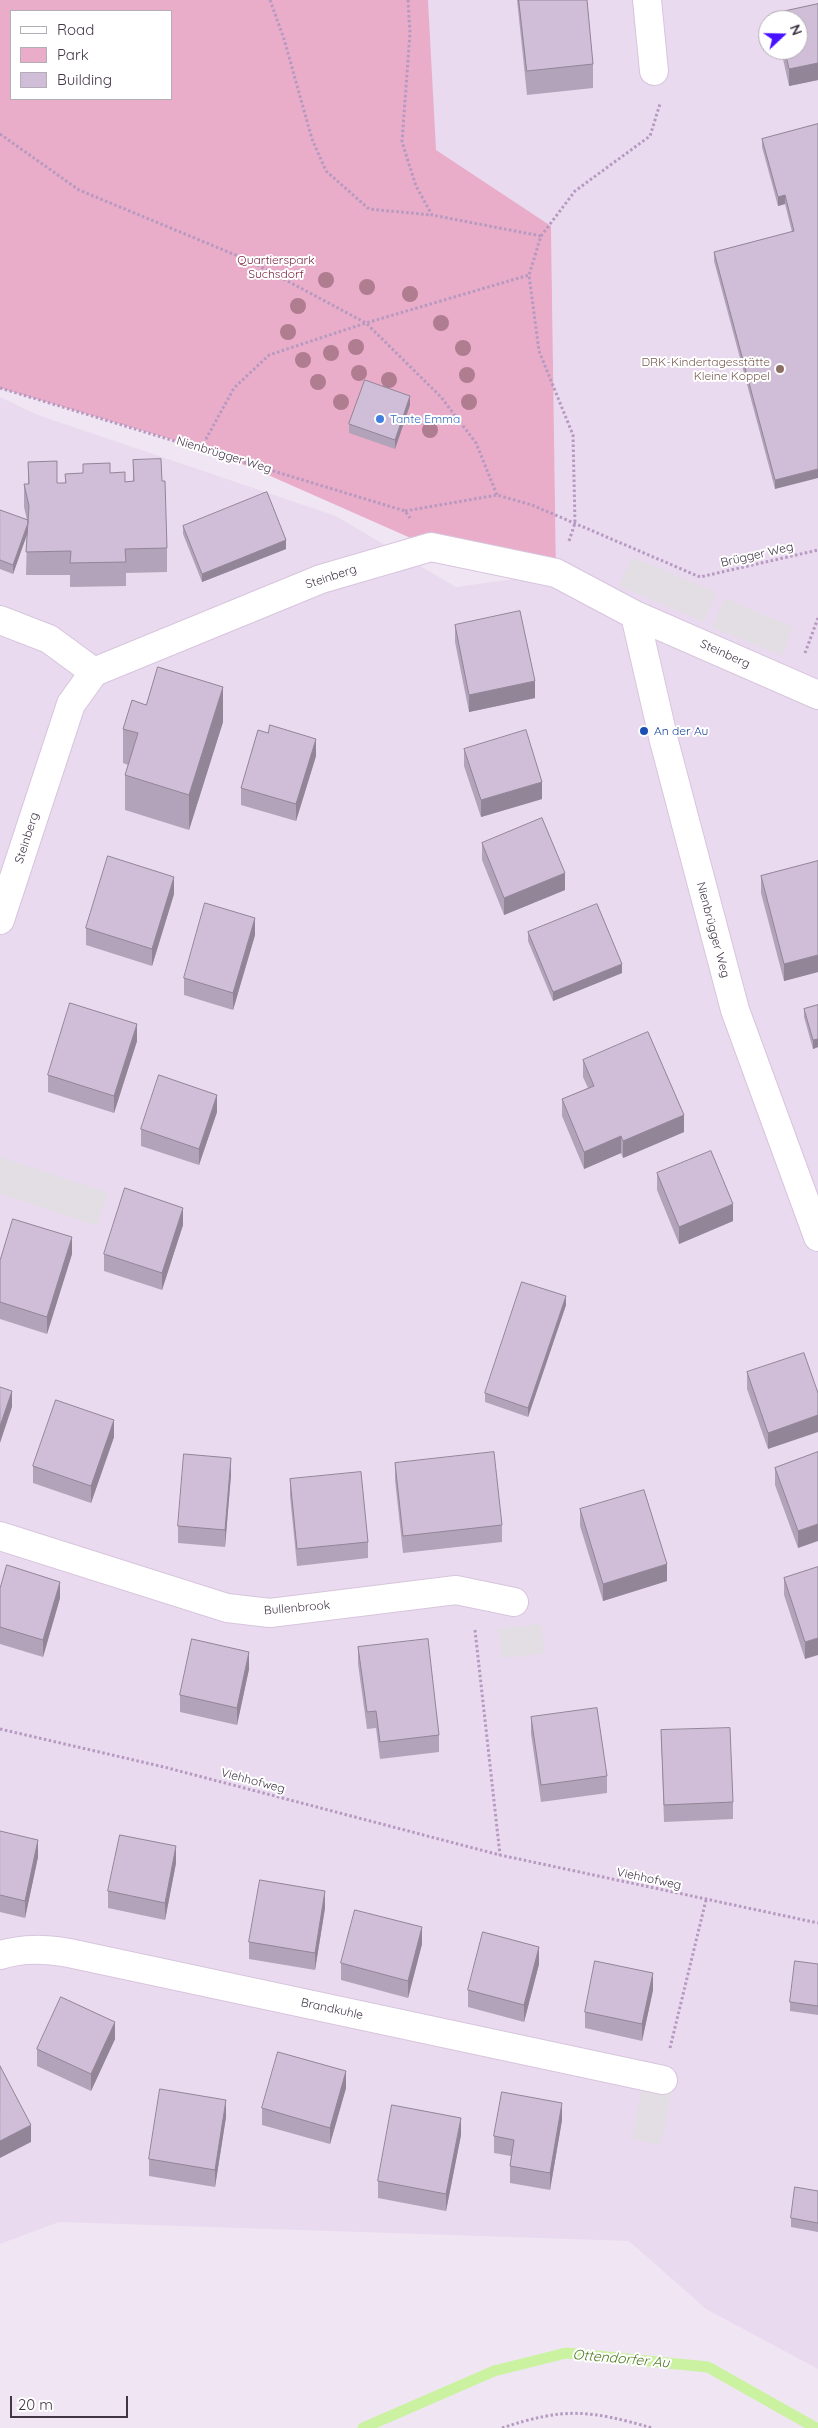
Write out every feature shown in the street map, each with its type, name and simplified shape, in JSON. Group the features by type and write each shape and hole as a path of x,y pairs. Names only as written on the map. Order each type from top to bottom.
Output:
{"street":[{"path":"648,0 654,70"},
{"name":"Steinberg","path":"0,920 71,704 94,672 321,579 431,547 556,574 635,615 818,696"},
{"name":"Nienbrügger Weg","path":"635,615 664,741 735,1010 818,1237"},
{"path":"0,620 49,639 94,672"},
{"name":"Bullenbrook","path":"0,1536 227,1608 270,1613 456,1590 514,1602"},
{"name":"Brandkuhle","path":"0,1955 20,1950 41,1949 69,1953 662,2080"}],"path":[{"path":"270,0 284,39 312,139 326,170 369,209 432,215 541,236"},
{"path":"408,0 410,33 402,142 416,186 432,215"},
{"path":"556,574 576,523 572,435 539,351 529,275 541,236 575,191 650,136 663,97 654,70"},
{"path":"0,134 80,190 250,261 366,323 441,397 476,443 497,495"},
{"path":"201,448 234,388 269,355 366,323 529,275"},
{"name":"Nienbrügger Weg","path":"0,388 405,511"},
{"path":"431,547 405,511 497,495 532,505 576,523"},
{"name":"Brügger Weg","path":"576,523 700,577 818,550"},
{"path":"456,1590 474,1626 500,1855"},
{"name":"Viehhofweg","path":"0,1729 164,1767 500,1855 818,1923"},
{"path":"662,2080 706,1900"},
{"path":"502,2428 536,2417 569,2412 609,2415 652,2428"}],"shaded area":[{"path":"428,0 818,0 818,2369 706,2309 629,2241 59,2222 0,2244 0,397 38,415 336,516 456,587 556,573 551,226 435,150"},
{"path":"632,557 716,592 704,622 619,586"},
{"path":"725,598 793,627 782,656 712,627"},
{"path":"0,1157 108,1193 97,1226 0,1194"},
{"path":"542,1624 544,1654 501,1658 498,1628"},
{"path":"642,2086 672,2091 661,2145 632,2139"}],"green space":[{"name":"Quartierspark Suchsdorf","path":"0,0 428,0 436,150 551,226 556,573 431,547 250,467 187,444 0,388"}],"building":[{"path":"519,0 587,0 593,64 527,71"},
{"path":"818,4 818,63 789,69 787,60 808,60 808,10 791,10"},
{"name":"DRK-Kindertagesstätte Kleine Koppel","path":"818,124 818,469 775,480 714,252 794,231 785,195 778,197 762,139"},
{"name":"Tante Emma","path":"365,380 410,396 395,440 349,424"},
{"path":"161,459 162,481 165,481 167,548 125,549 126,562 70,563 71,551 26,552 29,506 24,484 29,484 28,462 57,461 57,483 66,483 65,474 83,473 83,464 110,463 110,473 125,472 125,482 134,481 133,460"},
{"path":"267,492 286,540 202,574 183,526"},
{"path":"0,510 28,520 13,565 0,560"},
{"path":"520,611 535,681 469,695 455,625"},
{"path":"158,667 223,687 189,795 125,775 138,733 123,729 132,700 146,705"},
{"path":"270,725 316,739 296,804 241,788 258,730 268,733"},
{"path":"526,730 542,782 481,800 464,749"},
{"path":"542,818 565,873 504,898 482,843"},
{"path":"108,856 174,877 152,949 86,928"},
{"path":"818,861 818,955 784,964 761,876"},
{"path":"205,903 255,918 233,993 184,978"},
{"path":"597,904 622,964 553,992 528,932"},
{"path":"70,1003 137,1024 114,1096 48,1075"},
{"path":"818,1005 818,1039 813,1040 804,1009"},
{"path":"648,1032 684,1115 623,1141 621,1136 584,1152 562,1099 594,1086 583,1060"},
{"path":"159,1075 217,1095 199,1149 141,1129"},
{"path":"711,1151 733,1204 679,1227 657,1173"},
{"path":"125,1188 183,1208 162,1273 104,1254"},
{"path":"13,1219 72,1237 47,1317 0,1302 0,1261"},
{"path":"522,1282 566,1296 528,1408 485,1393"},
{"path":"804,1353 818,1393 818,1415 768,1433 747,1372"},
{"path":"0,1387 12,1391 0,1426"},
{"path":"56,1400 114,1420 91,1486 33,1466"},
{"path":"494,1452 502,1525 403,1536 395,1463"},
{"path":"818,1452 818,1524 798,1531 775,1468"},
{"path":"184,1454 231,1458 225,1530 178,1526"},
{"path":"361,1472 368,1542 297,1549 290,1479"},
{"path":"644,1490 667,1564 603,1584 580,1509"},
{"path":"7,1565 60,1582 43,1640 0,1627 0,1589"},
{"path":"818,1567 818,1638 805,1642 784,1578"},
{"path":"192,1639 249,1652 237,1708 180,1695"},
{"path":"428,1639 439,1735 380,1742 376,1711 367,1712 358,1647"},
{"path":"597,1708 607,1776 541,1785 531,1717"},
{"path":"730,1728 733,1802 664,1805 661,1730"},
{"path":"0,1831 38,1840 25,1901 0,1895"},
{"path":"120,1835 176,1846 165,1903 108,1891"},
{"path":"260,1880 325,1891 315,1953 249,1942"},
{"path":"355,1910 422,1927 408,1981 341,1963"},
{"path":"483,1932 539,1947 524,2005 468,1990"},
{"path":"595,1961 653,1973 642,2024 585,2012"},
{"path":"795,1961 818,1964 818,2006 790,2002"},
{"path":"61,1997 115,2022 91,2074 37,2049"},
{"path":"278,2052 346,2071 330,2128 262,2108"},
{"path":"0,2066 31,2125 0,2141"},
{"path":"160,2089 226,2100 215,2170 149,2159"},
{"path":"502,2092 562,2103 550,2173 510,2166 514,2140 494,2136"},
{"path":"392,2105 461,2118 446,2194 378,2181"},
{"path":"795,2187 818,2191 818,2223 791,2218"}],"waterway":[{"name":"Ottendorfer Au","path":"363,2428 494,2371 566,2353 708,2367 816,2428"}],"place":[{"name":"DRK-Kindertagesstätte Kleine Koppel","path":"780,369"},
{"name":"Tante Emma","path":"380,419"},
{"name":"An der Au","path":"644,731"}]}
